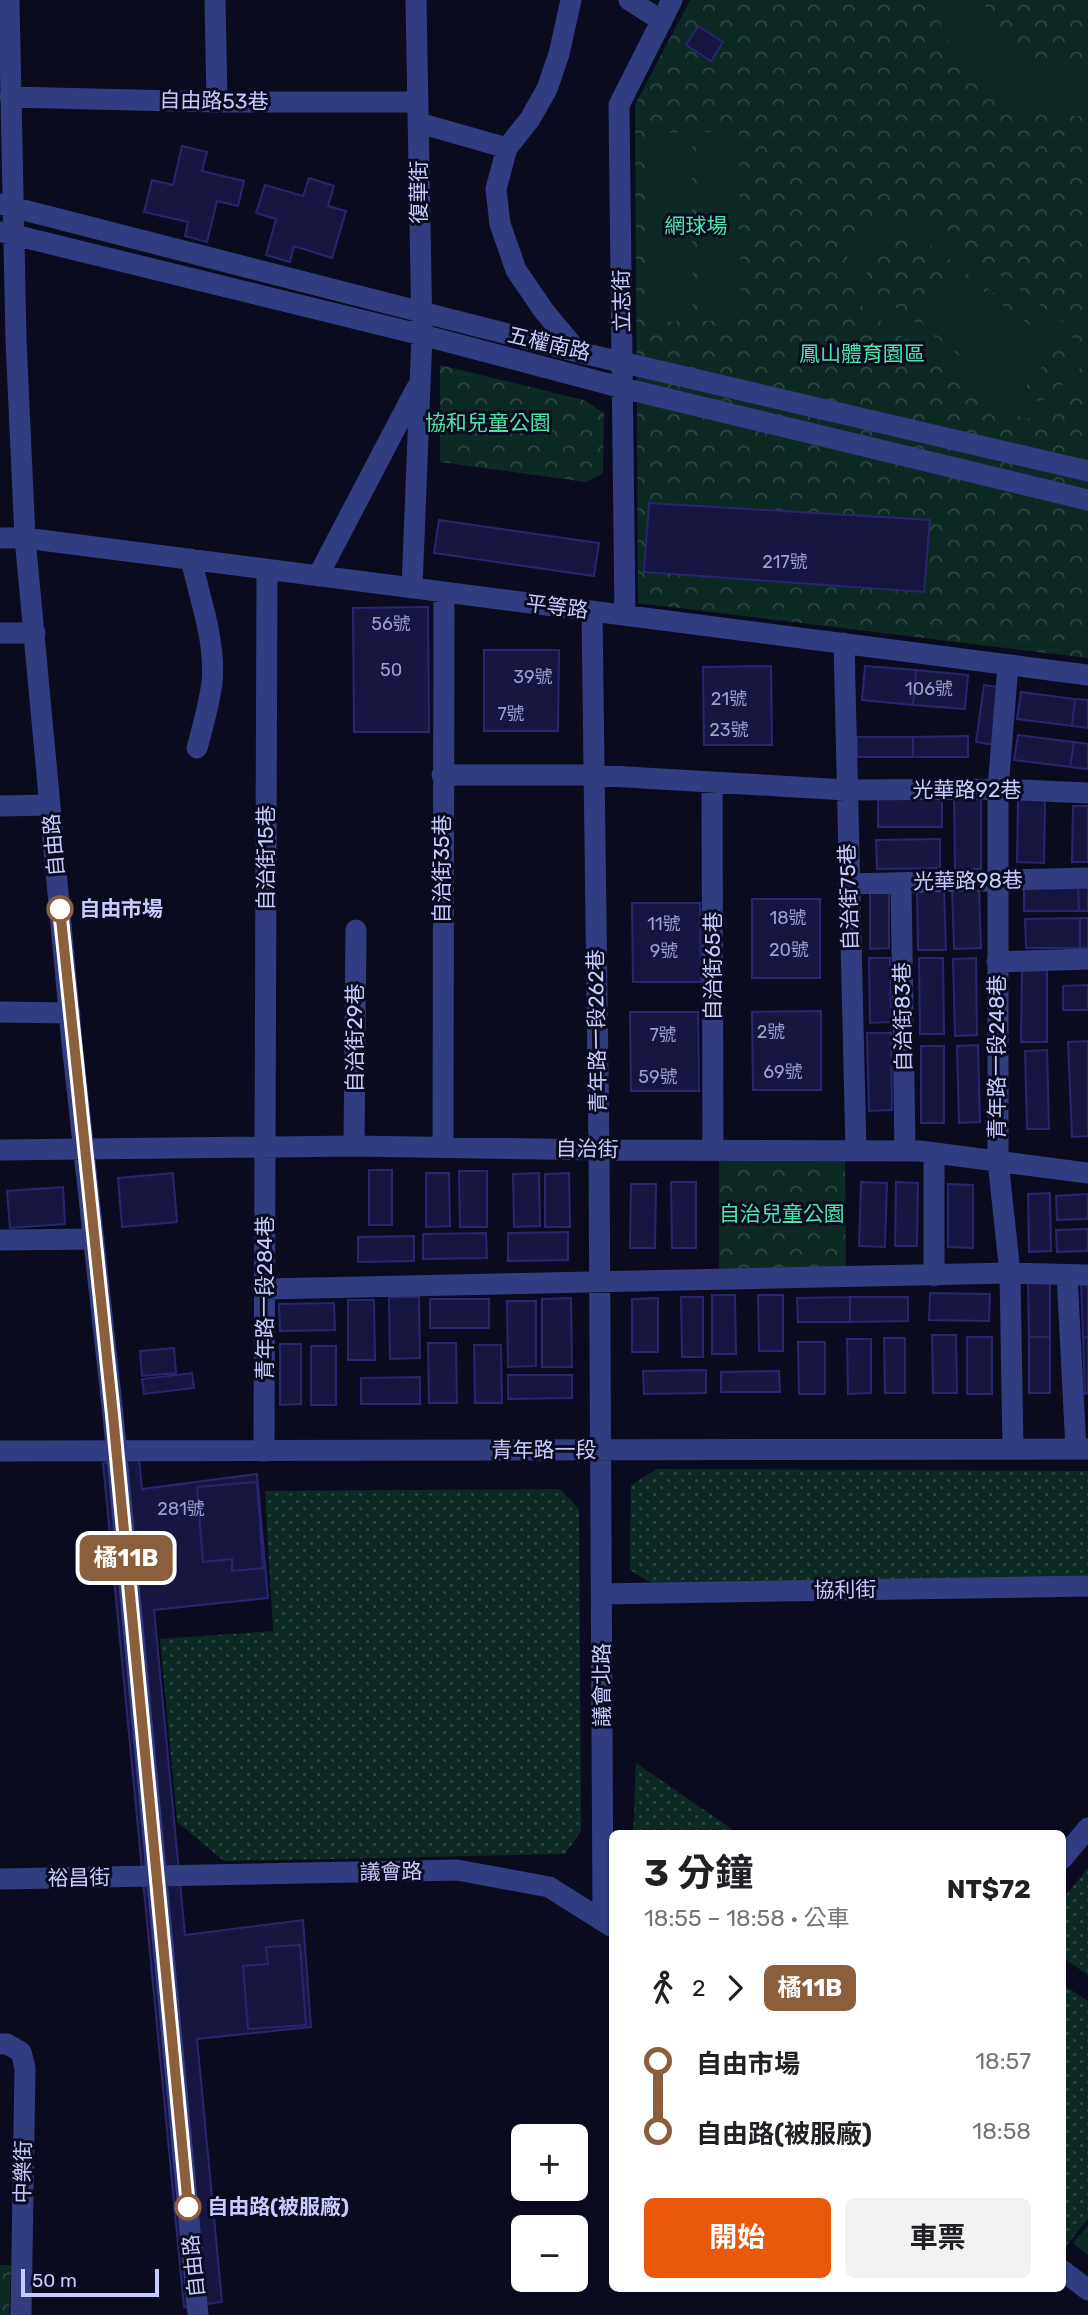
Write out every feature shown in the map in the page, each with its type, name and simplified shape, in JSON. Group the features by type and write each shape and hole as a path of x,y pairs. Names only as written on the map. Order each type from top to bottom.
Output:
{"street":[{"name":"自由路","path":"9,0 10,97 6,206 16,340 25,538 69,1013 116,1451 198,2315"},
{"path":"215,0 217,102"},
{"name":"復華街","path":"412,588 421,324 416,0"},
{"path":"571,0 559,54 547,89 530,119 507,148 496,189 500,224 516,270 544,311 578,352"},
{"path":"629,0 662,21"},
{"name":"立志街","path":"625,615 618,105 672,0"},
{"name":"自由路53巷","path":"10,97 217,102 419,113 507,148"},
{"name":"五權南路","path":"6,206 421,324 623,387 1088,500"},
{"name":"五權南路","path":"7,233 421,324 622,361 1088,471"},
{"name":"復華街","path":"318,576 419,383"},
{"name":"平等路","path":"0,538 25,538 1088,675"},
{"path":"191,559 211,652 212,681 208,709 197,748"},
{"name":"自治街15巷","path":"265,1146 267,569"},
{"name":"自治街35巷","path":"443,1146 444,592"},
{"name":"青年路一段262巷","path":"592,611 599,1450"},
{"path":"0,633 35,633"},
{"name":"自治街75巷","path":"844,643 856,1151"},
{"name":"青年路一段248巷","path":"1008,665 998,789 998,1161 1010,1273 1013,1449"},
{"name":"光華路92巷","path":"442,775 593,775 846,790 998,789 1088,793"},
{"name":"自治街65巷","path":"712,782 713,1150"},
{"path":"0,806 50,805"},
{"name":"光華路98巷","path":"848,884 1088,878"},
{"name":"自治街83巷","path":"901,883 905,1151"},
{"name":"自治街29巷","path":"354,1146 356,930"},
{"path":"997,962 1088,959"},
{"path":"0,1012 69,1013"},
{"name":"青年路一段284巷","path":"264,1451 265,1146"},
{"name":"自治街","path":"0,1150 443,1146 598,1150 905,1151 1088,1173"},
{"path":"934,1153 934,1276"},
{"path":"0,1240 94,1239"},
{"path":"265,1289 1010,1273 1078,1275 1082,1449"},
{"name":"青年路一段","path":"0,1451 1082,1449"},
{"name":"議會北路","path":"599,1450 608,1923"},
{"name":"協利街","path":"602,1594 1088,1586"},
{"path":"1066,1853 1088,1828"},
{"name":"議會路","path":"157,1877 457,1870 549,1887 608,1923"},
{"name":"裕昌街","path":"0,1879 157,1877"},
{"name":"中樂街","path":"0,2044 7,2044 21,2052 25,2068 22,2315"},
{"path":"1066,2273 1088,2290"}],"green space":[{"name":"鳳山體育園區","path":"690,0 1088,0 1088,658 638,603 635,105"},
{"path":"933,0 983,0 999,29 1024,52 1055,66 1088,68 1088,116 1034,110 988,87 954,50 942,27"},
{"path":"739,131 740,223 697,223 696,132"},
{"path":"692,132 692,223 649,224 649,133"},
{"path":"900,216 928,222 1064,323 1077,350 1079,365 1078,380 1067,405 1055,413 1039,418 1017,416 996,408 863,307 848,276 847,261 856,236 881,219","holes":["908,232 920,237 1060,343 1066,356 1067,369 1058,390 1038,401 1026,401 1012,396 872,289 866,267 868,258 878,243"]},
{"path":"697,229 740,229 741,320 698,321"},
{"path":"649,230 692,230 693,321 650,322"},
{"path":"954,272 1051,341 1053,353 1020,394 1009,391 923,324 921,313 948,274"},
{"name":"協和兒童公園","path":"440,365 584,400 604,413 603,473 586,482 440,462"},
{"name":"自治兒童公園","path":"845,1159 846,1268 719,1269 719,1160"},
{"path":"657,1469 1088,1471 1088,1578 651,1583 630,1570 631,1485"},
{"path":"560,1489 579,1509 581,1831 565,1854 224,1861 177,1822 160,1639 273,1631 265,1491"},
{"path":"636,1763 733,1830 633,1830"},
{"path":"1088,1868 1088,1975 1066,1960 1066,1895"},
{"path":"1066,1987 1088,2001 1088,2219 1066,2246"},
{"path":"1088,2225 1088,2255 1073,2243"},
{"path":"0,2265 11,2265 9,2315 0,2315"}],"building":[{"path":"698,26 723,42 711,61 686,45"},
{"path":"182,146 207,152 202,171 244,181 238,206 217,201 207,242 185,236 188,222 144,212 152,180 173,185"},
{"path":"309,178 334,186 328,206 346,211 332,258 294,246 290,262 266,255 276,219 256,213 265,185 303,196"},
{"path":"649,503 930,520 924,592 644,572"},
{"path":"439,520 599,543 594,576 434,553"},
{"path":"428,607 429,732 354,732 353,608"},
{"path":"484,650 559,650 558,731 484,731"},
{"path":"771,666 772,745 704,745 703,667"},
{"path":"865,666 916,670 913,705 862,700"},
{"path":"916,670 968,675 965,709 913,705"},
{"path":"984,685 1004,688 995,745 976,742"},
{"path":"1021,692 1075,699 1072,726 1017,719"},
{"path":"1075,699 1088,700 1088,728 1072,726"},
{"path":"1018,735 1074,742 1070,767 1014,760"},
{"path":"968,736 968,757 913,757 913,737"},
{"path":"857,737 913,737 913,757 857,757"},
{"path":"1074,742 1088,744 1088,769 1070,767"},
{"path":"942,794 942,827 878,827 878,795"},
{"path":"954,795 981,795 981,869 955,869"},
{"path":"1018,798 1045,799 1044,863 1017,862"},
{"path":"1073,806 1088,806 1088,862 1072,862"},
{"path":"940,839 940,868 877,869 876,840"},
{"path":"944,885 946,950 918,950 917,886"},
{"path":"1078,886 1079,911 1024,911 1024,887"},
{"path":"1078,886 1088,886 1088,911 1079,911"},
{"path":"979,887 981,948 954,949 952,888"},
{"path":"870,888 889,888 889,948 870,949"},
{"path":"752,899 820,899 820,978 752,978"},
{"path":"632,903 700,903 701,982 633,982"},
{"path":"1080,918 1080,948 1026,948 1025,919"},
{"path":"1080,918 1088,918 1088,948 1080,948"},
{"path":"869,958 890,958 891,1022 870,1023"},
{"path":"919,958 943,958 944,1034 920,1034"},
{"path":"976,958 977,1035 955,1036 953,959"},
{"path":"1022,966 1047,966 1047,1042 1021,1042"},
{"path":"1088,985 1088,1010 1063,1010 1063,986"},
{"path":"821,1011 821,1090 753,1090 752,1012"},
{"path":"630,1012 698,1012 699,1091 631,1091"},
{"path":"867,1033 891,1033 892,1110 869,1111"},
{"path":"1088,1041 1088,1136 1072,1137 1068,1042"},
{"path":"978,1045 980,1122 959,1123 957,1046"},
{"path":"921,1046 944,1046 944,1123 921,1123"},
{"path":"1047,1050 1049,1129 1027,1129 1025,1051"},
{"path":"369,1170 392,1170 392,1225 369,1225"},
{"path":"459,1171 487,1171 487,1227 460,1227"},
{"path":"173,1173 177,1222 122,1227 118,1178"},
{"path":"426,1173 449,1173 450,1226 426,1227"},
{"path":"539,1173 540,1226 514,1227 513,1174"},
{"path":"569,1173 570,1227 545,1227 545,1174"},
{"path":"671,1182 696,1182 696,1248 672,1248"},
{"path":"861,1182 887,1183 885,1247 859,1246"},
{"path":"896,1182 918,1183 917,1246 895,1246"},
{"path":"631,1184 656,1184 655,1248 630,1248"},
{"path":"948,1184 973,1185 973,1248 948,1247"},
{"path":"63,1187 65,1224 10,1228 7,1191"},
{"path":"1050,1193 1051,1251 1029,1252 1028,1194"},
{"path":"1088,1194 1088,1219 1057,1220 1056,1196"},
{"path":"1088,1229 1088,1251 1057,1252 1056,1230"},
{"path":"568,1232 568,1260 508,1261 508,1233"},
{"path":"486,1233 487,1258 423,1259 423,1234"},
{"path":"414,1236 414,1261 358,1262 358,1237"},
{"path":"1088,1280 1088,1337 1083,1337 1081,1281"},
{"path":"1050,1281 1050,1337 1029,1337 1028,1282"},
{"path":"930,1293 990,1294 989,1321 929,1320"},
{"path":"712,1295 735,1295 736,1354 712,1354"},
{"path":"758,1295 783,1295 783,1351 759,1351"},
{"path":"389,1297 419,1297 420,1358 390,1359"},
{"path":"681,1297 703,1297 703,1357 682,1357"},
{"path":"850,1297 850,1322 798,1322 797,1298"},
{"path":"850,1297 908,1297 908,1321 850,1322"},
{"path":"571,1298 572,1367 542,1367 542,1299"},
{"path":"658,1298 658,1352 632,1352 632,1299"},
{"path":"430,1299 489,1299 489,1328 430,1328"},
{"path":"348,1300 374,1300 375,1360 348,1360"},
{"path":"507,1301 536,1301 536,1366 508,1367"},
{"path":"334,1303 335,1330 280,1331 279,1304"},
{"path":"932,1335 956,1335 957,1393 933,1393"},
{"path":"967,1337 992,1337 992,1394 967,1394"},
{"path":"1029,1337 1050,1337 1050,1393 1029,1393"},
{"path":"1083,1337 1088,1337 1088,1393 1085,1394"},
{"path":"884,1338 905,1338 905,1393 885,1393"},
{"path":"847,1339 871,1339 871,1393 848,1394"},
{"path":"798,1342 825,1342 825,1394 799,1394"},
{"path":"428,1343 456,1343 457,1403 429,1403"},
{"path":"280,1344 301,1344 301,1404 280,1405"},
{"path":"474,1345 501,1345 502,1403 475,1403"},
{"path":"311,1346 336,1346 336,1405 311,1405"},
{"path":"174,1348 176,1373 142,1376 140,1351"},
{"path":"706,1370 706,1393 644,1394 643,1371"},
{"path":"779,1371 780,1392 721,1392 721,1372"},
{"path":"192,1373 194,1388 144,1394 142,1379"},
{"path":"508,1375 572,1375 572,1398 508,1399"},
{"path":"420,1377 420,1404 361,1404 361,1378"},
{"path":"139,1458 142,1489 257,1474 268,1598 154,1610 185,1935 303,1920 311,2027 197,2039 222,2302 184,2307 103,1463"},
{"path":"257,1482 263,1568 232,1571 232,1559 203,1562 197,1487"},
{"path":"300,1945 306,2025 248,2029 243,1966 268,1964 266,1947"}],"bus line":[{"name":"橘11B","path":"60,909 113,1415 188,2207"}],"place":[{"name":"自由市場","path":"60,909"},
{"name":"自由路(被服廠)","path":"188,2207"}],"park label":[{"name":"網球場","path":"696,226"}]}
